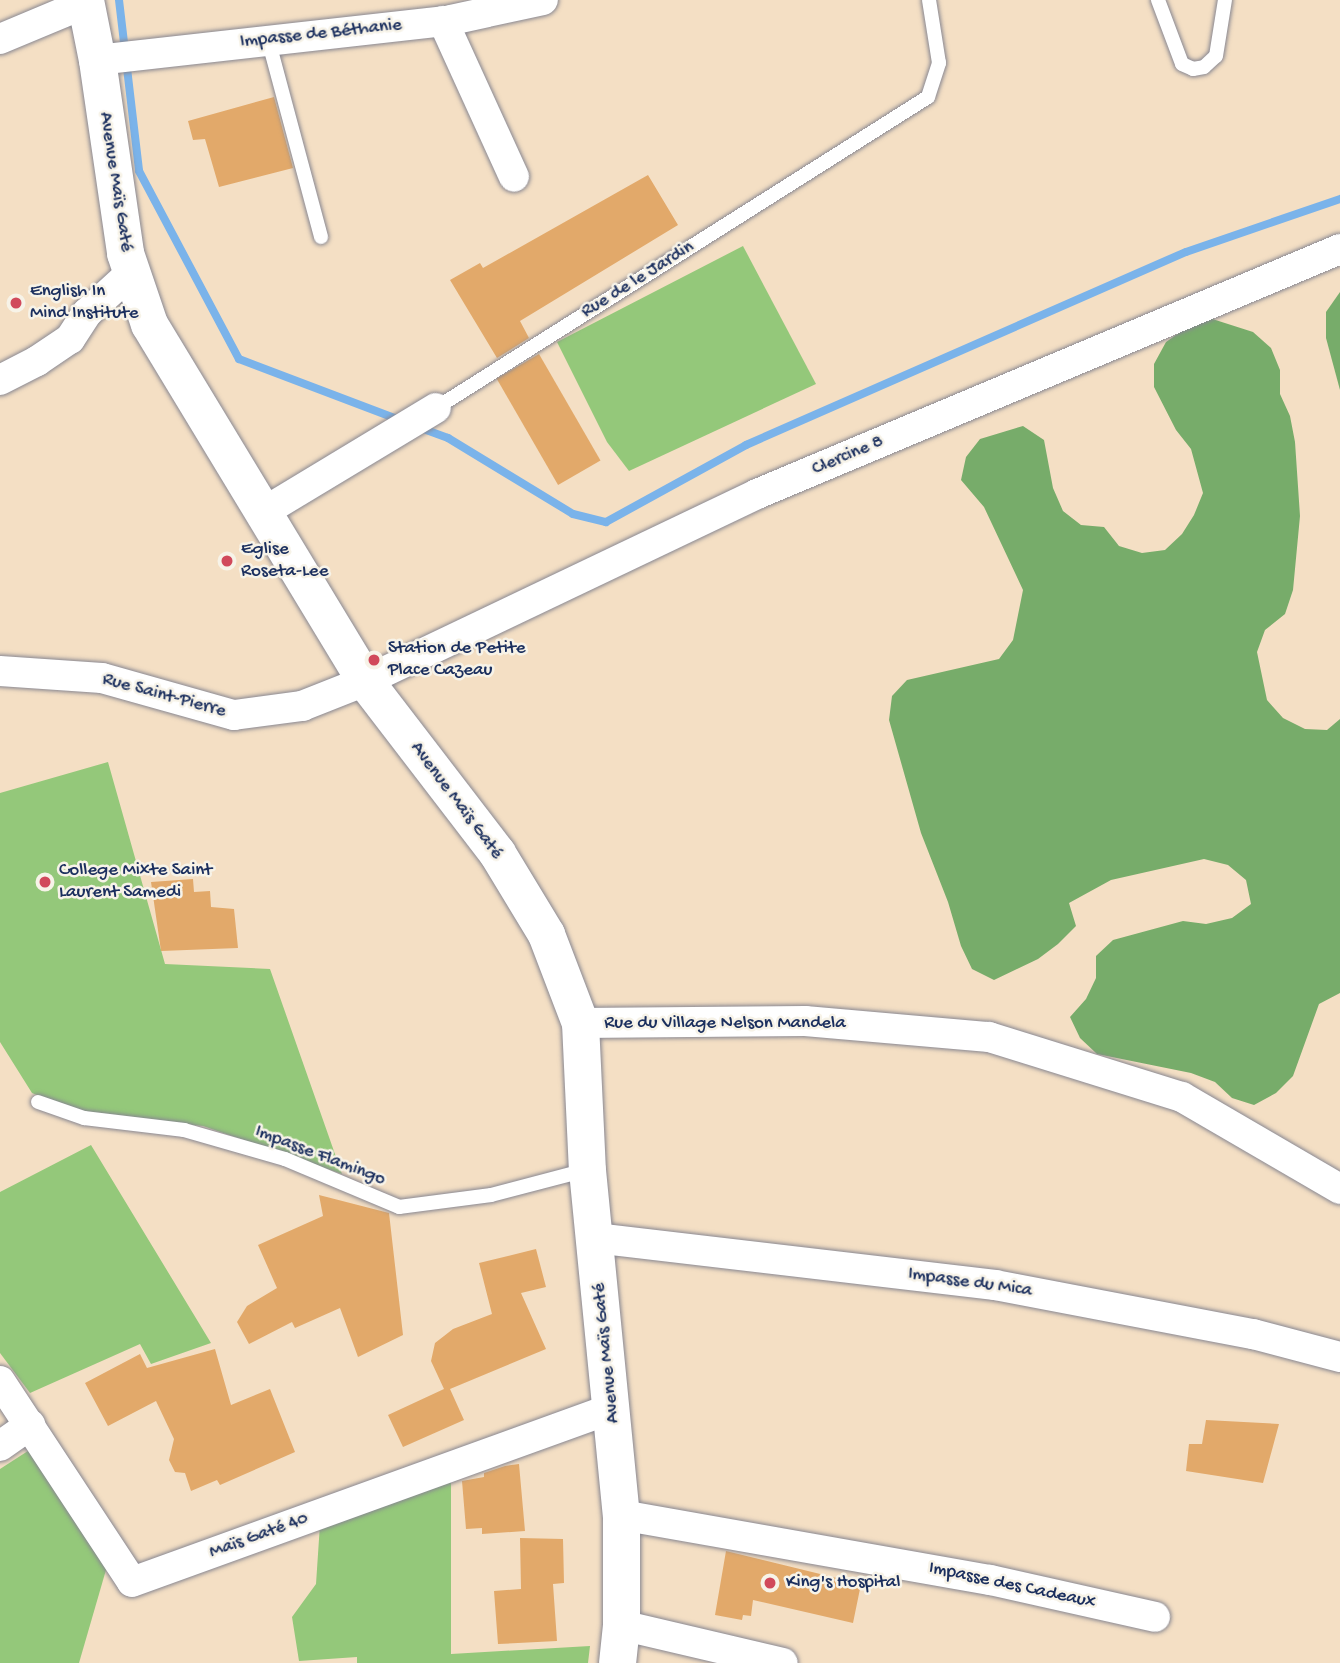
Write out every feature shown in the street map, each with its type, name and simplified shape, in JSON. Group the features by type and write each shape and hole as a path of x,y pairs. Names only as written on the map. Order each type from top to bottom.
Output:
{"street":[{"name":"Impasse de Béthanie","path":"104,59 443,21 543,0"},
{"path":"0,39 85,1"},
{"name":"Avenue Maïs Gaté","path":"85,1 104,59 125,253 149,324 365,681 497,853 545,934 580,1023 587,1170 596,1237 621,1514 621,1625 617,1663"},
{"path":"443,21 514,177"},
{"name":"Clercine 8","path":"365,681 757,495 1340,250"},
{"path":"0,380 37,361 70,339 87,313 132,272"},
{"name":"Rue de le Jardin","path":"262,513 397,429 436,408"},
{"name":"Rue Saint-Pierre","path":"0,671 102,678 234,715 302,706 365,681"},
{"name":"Rue du Village Nelson Mandela","path":"580,1023 805,1021 989,1037 1182,1097 1340,1189"},
{"name":"Impasse du Mica","path":"596,1237 995,1284 1253,1334 1340,1357"},
{"name":"Maïs Gaté 40","path":"0,1381 132,1582 612,1408"},
{"path":"0,1446 30,1425"},
{"name":"Impasse des Cadeaux","path":"621,1514 990,1580 1155,1617"},
{"path":"621,1625 783,1663"}],"lane":[{"name":"Rue de le Jardin","path":"436,408 928,97 939,63 929,0"},
{"path":"1158,0 1182,64 1193,69 1204,67 1216,56 1225,0"},
{"path":"268,39 321,237"},
{"name":"Impasse Flamingo","path":"38,1102 84,1118 184,1130 285,1159 399,1207 491,1195 587,1170"}],"green space":[{"path":"743,246 816,384 629,471 607,442 557,342"},
{"path":"1340,292 1340,390 1326,338 1326,312"},
{"path":"1203,316 1253,332 1271,348 1280,370 1280,394 1290,416 1295,442 1300,516 1293,590 1285,614 1265,630 1257,652 1267,700 1283,718 1305,729 1327,730 1340,719 1340,993 1319,1004 1293,1076 1276,1093 1254,1105 1232,1098 1215,1082 1191,1073 1097,1054 1080,1038 1070,1017 1086,999 1096,978 1096,956 1113,940 1183,921 1206,924 1232,918 1251,904 1246,880 1228,865 1204,859 1111,880 1069,903 1076,926 1058,944 1038,959 994,980 972,969 961,946 948,902 921,833 889,720 892,696 907,680 999,659 1013,640 1023,590 984,507 961,480 966,457 980,439 1023,426 1044,440 1053,488 1063,511 1081,525 1104,527 1119,546 1142,553 1165,550 1182,534 1203,493 1191,449 1176,430 1154,387 1154,364 1166,342"},
{"path":"108,762 165,964 270,969 342,1174 203,1126 83,1114 32,1093 0,1042 0,793"},
{"path":"91,1145 211,1343 151,1364 140,1344 30,1393 0,1353 0,1192"},
{"path":"31,1449 108,1563 79,1663 0,1663 0,1469"},
{"path":"451,1477 451,1654 590,1646 588,1663 357,1663 357,1657 299,1661 292,1617 316,1584 320,1524"}],"building":[{"path":"274,97 293,168 219,187 205,139 193,140 188,121"},
{"path":"648,175 678,225 520,321 529,338 497,358 450,280 480,263 483,268"},
{"path":"539,354 600,461 558,485 497,378"},
{"path":"193,879 194,892 210,891 211,907 234,909 238,948 161,951 151,882"},
{"path":"319,1195 389,1213 403,1335 358,1357 340,1308 295,1328 292,1322 249,1344 237,1322 247,1306 277,1288 258,1245 323,1216"},
{"path":"536,1249 546,1287 521,1293 546,1349 450,1389 464,1420 403,1447 388,1415 444,1389 431,1361 435,1343 453,1329 492,1314 479,1263"},
{"path":"215,1349 231,1405 270,1389 295,1452 220,1485 217,1480 191,1491 185,1473 175,1472 169,1460 174,1439 156,1401 108,1426 85,1383 140,1354 147,1368"},
{"path":"1206,1420 1279,1424 1263,1483 1186,1471 1189,1444 1202,1444"},
{"path":"519,1464 525,1531 482,1534 482,1528 466,1529 462,1481 484,1477 484,1473"},
{"path":"520,1538 563,1539 564,1583 553,1584 557,1641 498,1644 494,1591 521,1589"},
{"path":"726,1551 861,1584 853,1623 753,1600 751,1616 743,1615 742,1620 715,1615"}],"waterway":[{"path":"119,0 139,171 239,359 400,420"},
{"path":"418,427 448,438 573,514 606,522 746,445 1186,252 1340,199"}],"place":[{"name":"English In Mind Institute","path":"16,303"},
{"name":"Eglise Roseta-Lee","path":"227,561"},
{"name":"Station de Petite Place Cazeau","path":"374,660"},
{"name":"College Mixte Saint Laurent Samedi","path":"45,882"},
{"name":"King's Hospital","path":"770,1583"}]}
